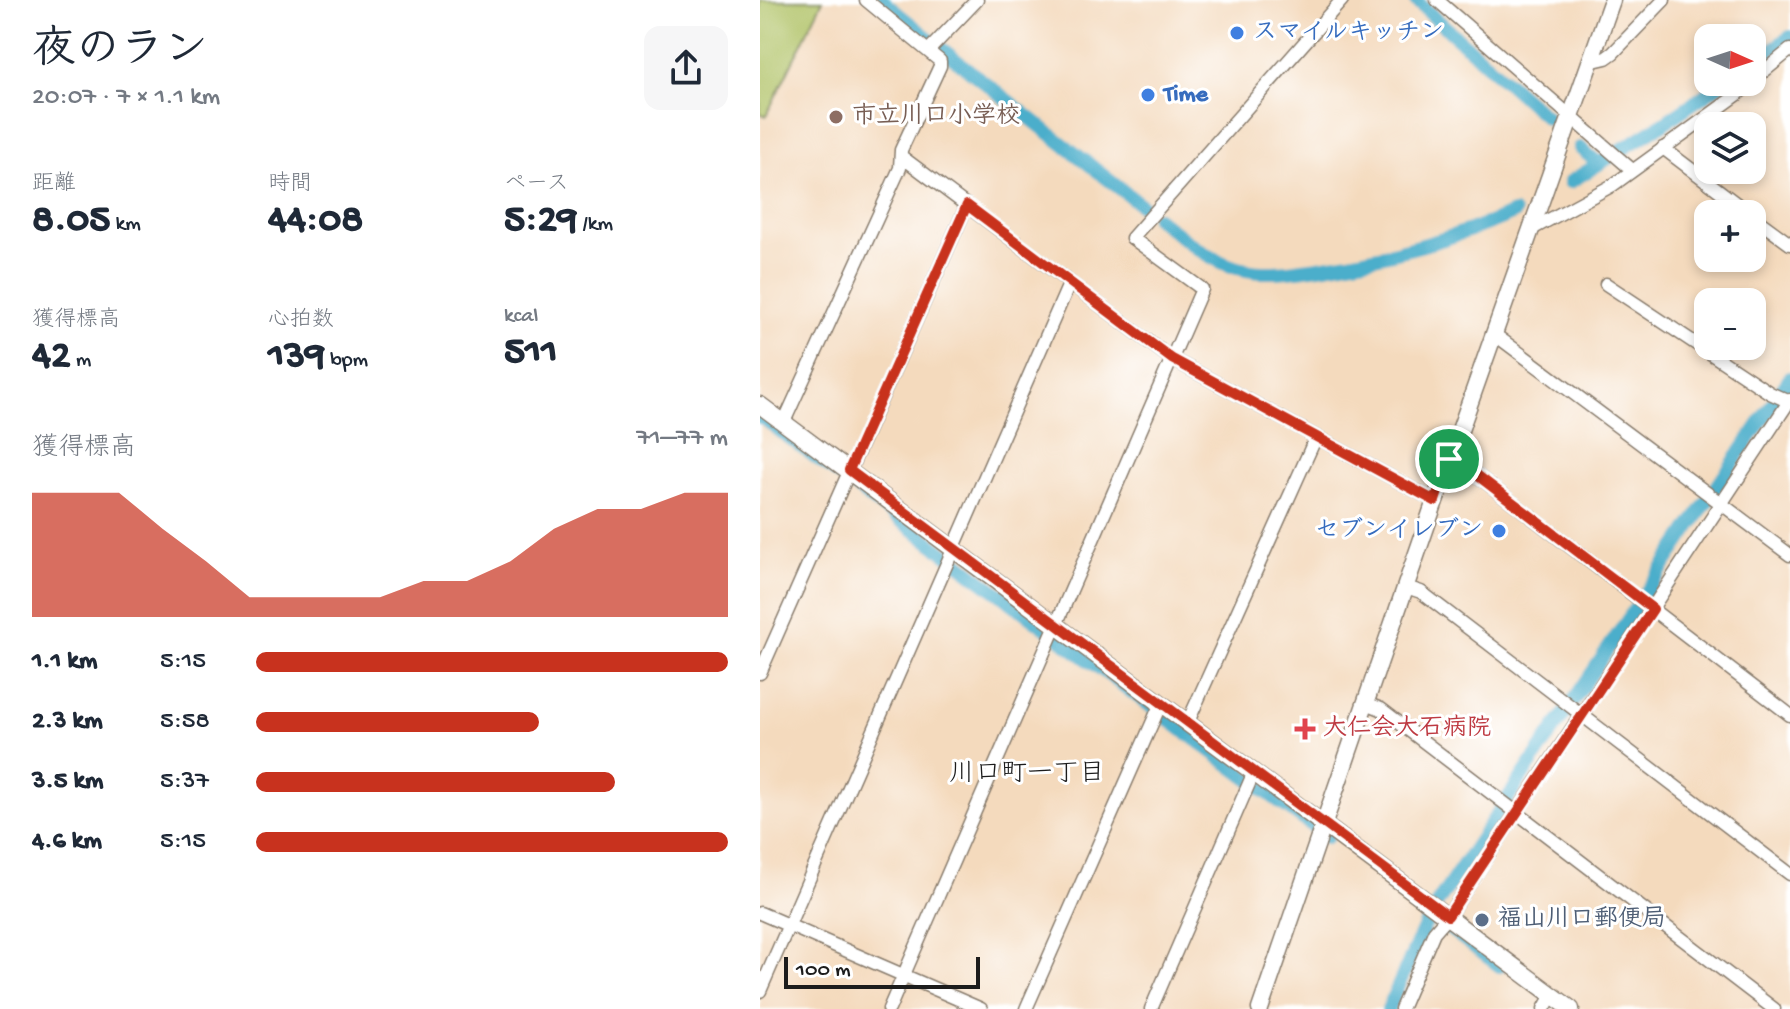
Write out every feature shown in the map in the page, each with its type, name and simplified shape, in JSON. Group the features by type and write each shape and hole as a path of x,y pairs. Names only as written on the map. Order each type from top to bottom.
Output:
{"street":[{"path":"784,422 900,168 901,150 940,66 940,61 929,50 866,0"},
{"path":"929,50 977,0"},
{"path":"889,1009 1202,289 1132,238 1342,0"},
{"path":"1437,0 1631,169"},
{"path":"1260,1009 1449,459 1612,0"},
{"path":"1589,62 1613,53 1664,0"},
{"path":"1766,70 1790,50"},
{"path":"1532,229 1613,185 1736,96"},
{"path":"1663,148 1731,200"},
{"path":"902,157 1172,359 1435,501"},
{"path":"760,673 967,205"},
{"path":"1766,226 1790,244"},
{"path":"760,991 1070,282"},
{"path":"1401,1009 1441,911 1514,813 1788,400 1770,393 1606,284"},
{"path":"1494,334 1790,555"},
{"path":"760,405 1441,911 1548,1002 1571,1009"},
{"path":"1187,724 1316,437"},
{"path":"1449,459 1465,466 1790,715"},
{"path":"1406,587 1421,592 1790,874"},
{"path":"1026,1009 1161,703"},
{"path":"1366,703 1381,709 1774,1009"},
{"path":"1151,1009 1254,772"},
{"path":"760,913 981,1009"}],"green space":[{"path":"760,0 823,0 766,116 760,113"}],"waterway":[{"path":"881,0 928,38"},
{"path":"1415,0 1547,118"},
{"path":"1766,53 1790,37"},
{"path":"942,49 1146,209"},
{"path":"1570,182 1704,96"},
{"path":"1580,148 1598,163"},
{"path":"1157,218 1221,262 1246,270 1273,272 1394,253 1514,213"},
{"path":"1388,1009 1430,914 1790,378"},
{"path":"760,416 1327,837"},
{"path":"1420,907 1500,966"}],"place":[{"name":"スマイルキッチン","path":"1237,33"},
{"name":"Time","path":"1148,95"},
{"name":"市立川口小学校","path":"836,117"},
{"name":"セブンイレブン","path":"1499,531"},
{"name":"大仁会大石病院","path":"1305,729"},
{"name":"福山川口郵便局","path":"1482,920"}],"district":[{"name":"川口町一丁目","path":"1027,775"}],"route":[{"path":"967,205 1172,359 1435,501 1449,459 1465,466 1653,609 1448,916 849,470 967,205"}]}
